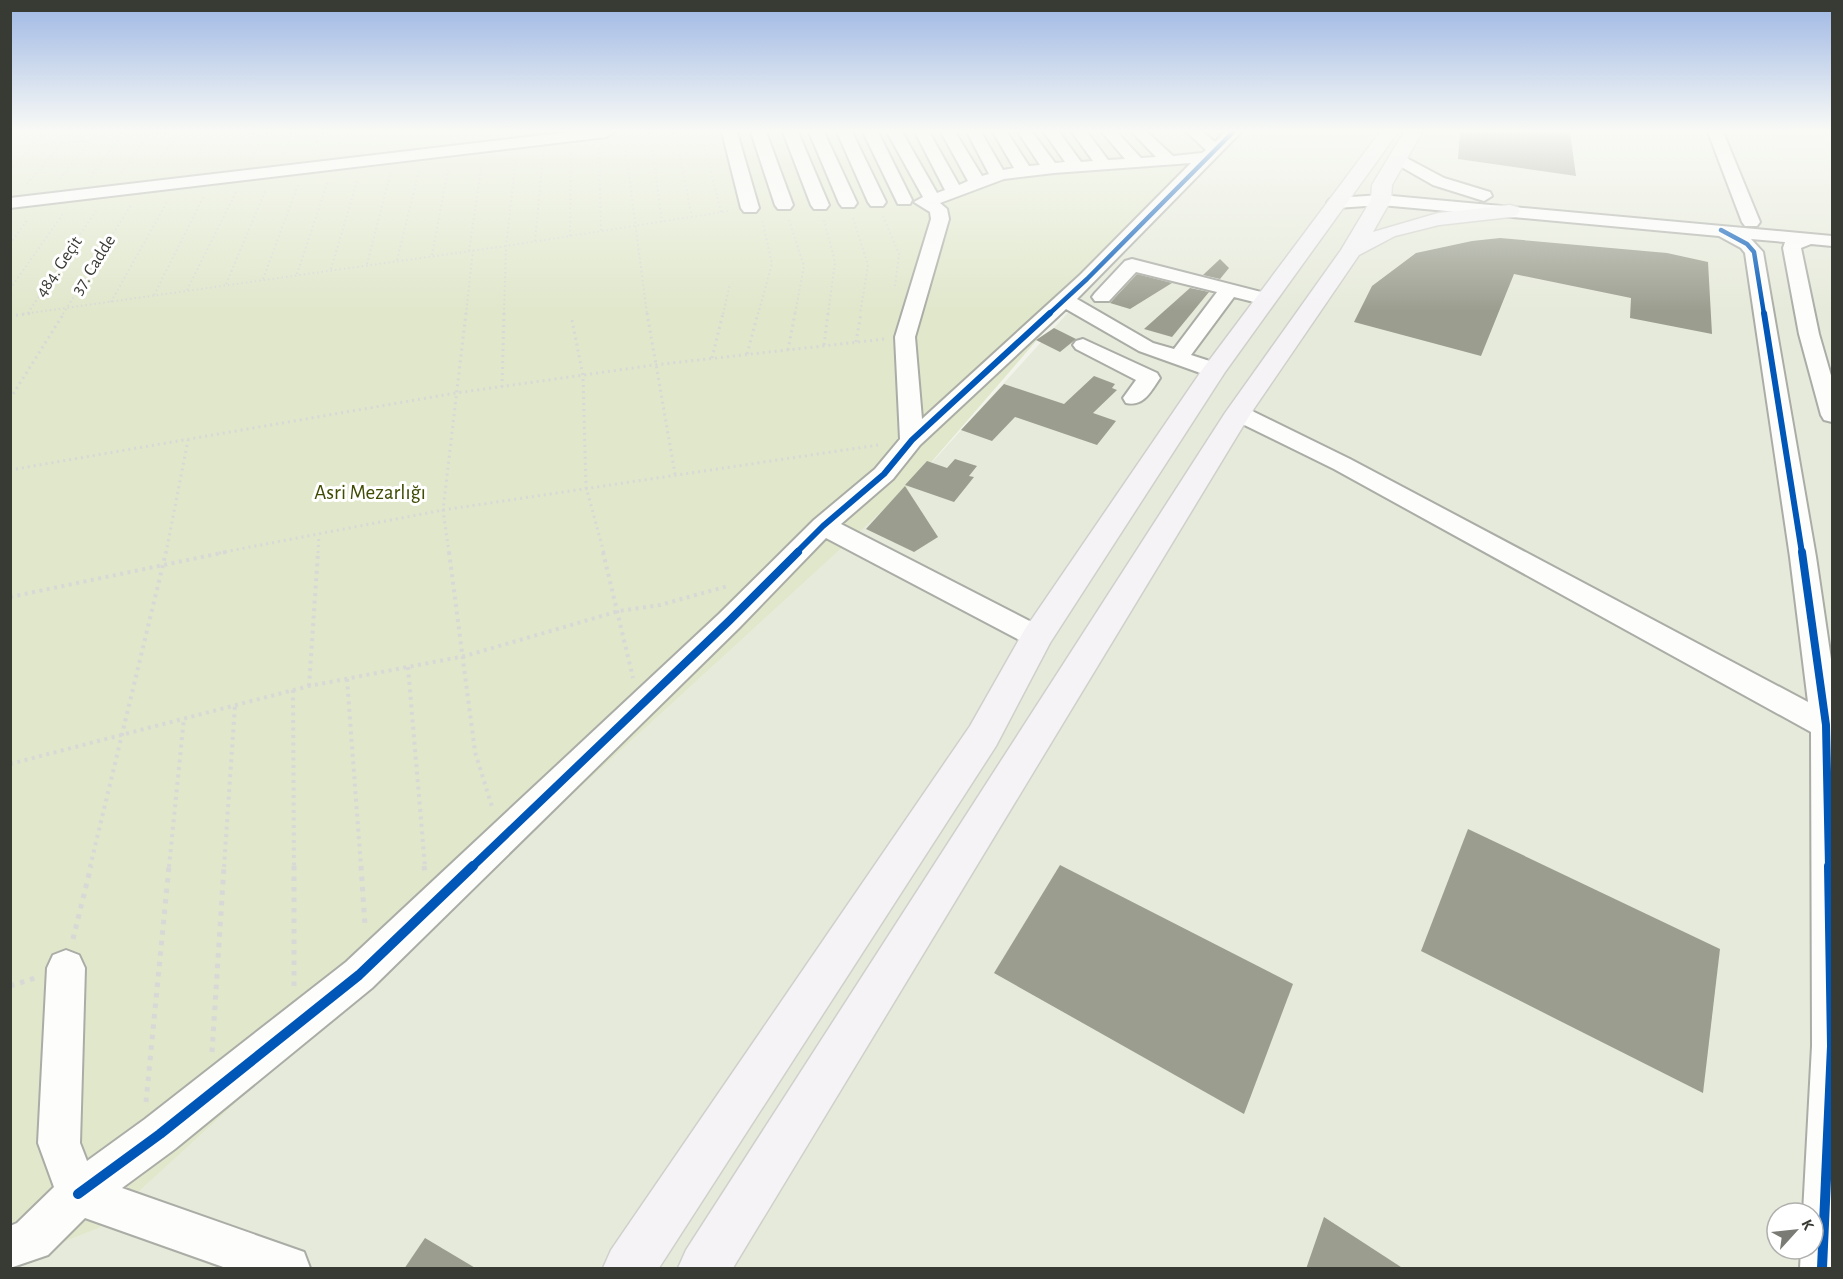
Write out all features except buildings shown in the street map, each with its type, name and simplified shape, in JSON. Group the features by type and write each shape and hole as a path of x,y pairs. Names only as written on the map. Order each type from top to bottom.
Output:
{"main road":[{"path":"629,1269 983,736 1037,637 1214,370 1266,299 1360,192"},
{"path":"704,1269 1238,413 1351,251 1372,192"},
{"path":"1351,251 1388,232 1438,219 1510,211"}],"street":[{"path":"11,203 103,192"},
{"path":"745,192 750,208"},
{"path":"779,192 784,205"},
{"path":"815,192 820,205"},
{"path":"843,192 848,203"},
{"path":"872,192 877,202"},
{"path":"912,440 905,337 940,219 938,209 920,201 913,192"},
{"path":"917,192 920,201"},
{"path":"920,201 955,192"},
{"path":"10,1248 32,1239 78,1194 210,1094 368,966 639,708 823,526 884,474 912,440 1065,300 1166,192"},
{"path":"1448,192 1510,211 1833,241"},
{"path":"1465,192 1486,197 1833,230"},
{"path":"1468,192 1486,197"},
{"path":"1739,192 1751,222"},
{"path":"1721,230 1747,244 1754,252 1829,727 1832,1046 1822,1269"},
{"path":"1810,239 1793,244 1792,248 1809,334 1833,415"},
{"path":"1102,297 1132,265 1266,299"},
{"path":"1178,358 1230,289"},
{"path":"1065,300 1146,347 1214,370"},
{"path":"1083,345 1149,378 1134,398"},
{"path":"1121,364 1146,347"},
{"path":"1238,413 1342,464 1829,727"},
{"path":"823,526 1037,637"},
{"path":"66,968 60,1143 78,1194"},
{"path":"78,1194 288,1269"}],"path":[{"path":"10,244 50,192"},
{"path":"10,289 78,192"},
{"path":"111,302 176,192"},
{"path":"154,295 207,192"},
{"path":"186,290 236,192"},
{"path":"226,285 265,192"},
{"path":"263,279 295,192"},
{"path":"297,274 325,192"},
{"path":"331,269 354,192"},
{"path":"367,264 386,192"},
{"path":"397,260 414,192"},
{"path":"432,255 443,192"},
{"path":"478,192 443,510 465,657 476,752 502,839"},
{"path":"502,387 507,246 512,192"},
{"path":"535,241 540,192"},
{"path":"570,192 570,236"},
{"path":"601,192 601,231"},
{"path":"630,192 654,365 675,474"},
{"path":"658,192 662,222"},
{"path":"687,192 692,217"},
{"path":"716,192 721,213"},
{"path":"877,202 899,254 894,297"},
{"path":"848,203 868,265 856,342"},
{"path":"784,205 804,266 788,350"},
{"path":"820,205 835,262 824,346"},
{"path":"10,316 507,246 759,207 772,264 747,354"},
{"path":"712,358 730,284"},
{"path":"572,320 583,376 586,487 619,611 639,708"},
{"path":"10,470 456,393 654,365 905,337"},
{"path":"66,968 164,564 189,440"},
{"path":"10,597 164,564 443,510 912,440"},
{"path":"309,686 319,534"},
{"path":"10,764 309,686 465,657 619,611 660,605 776,573"},
{"path":"408,667 428,907"},
{"path":"347,679 368,966"},
{"path":"293,690 294,1026"},
{"path":"210,1094 235,705"},
{"path":"142,1147 184,718"}],"shaded area":[{"path":"1178,192 1832,192 1832,1268 11,1268 11,1263 99,1228 915,481"}],"green space":[{"name":"Asri Mezarlığı","path":"11,192 1167,192 915,481 99,1228 11,1263"}],"cycle path":[{"path":"78,1194 160,1134 359,975 729,621 823,526 884,474 912,440 1087,279 1172,192"},
{"path":"1721,230 1747,244 1754,252 1803,557 1826,725 1832,1046 1822,1268"}]}
